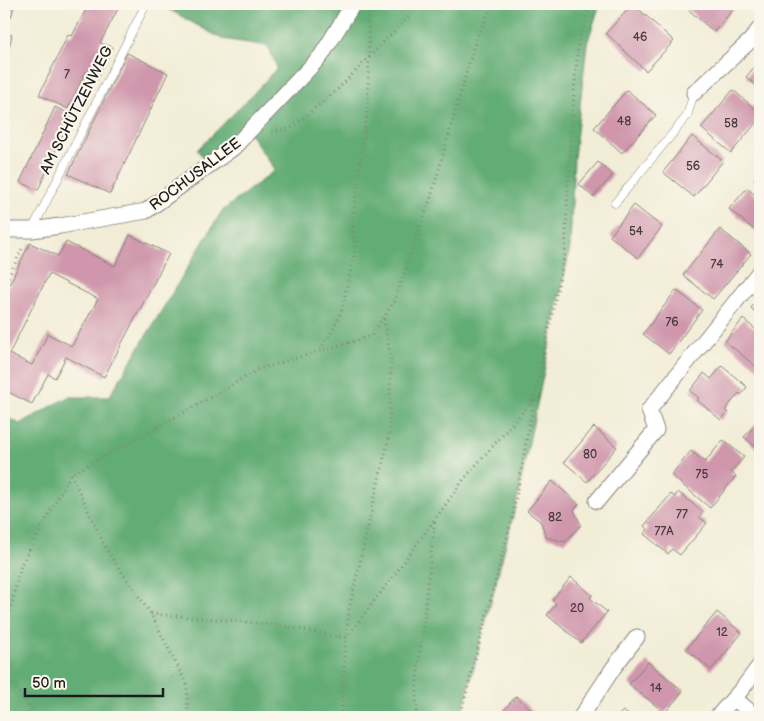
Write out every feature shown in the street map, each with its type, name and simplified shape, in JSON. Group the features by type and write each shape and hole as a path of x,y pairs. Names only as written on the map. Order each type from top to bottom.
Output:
{"street":[{"name":"ROCHUSALLEE","path":"4,230 32,230 146,211 233,148 321,56 353,4"},
{"path":"694,93 750,41 760,28"},
{"path":"596,501 656,430 649,410 760,271"},
{"path":"581,717 614,667 637,637"},
{"path":"717,717 760,665"},
{"path":"734,698 756,717"}],"lane":[{"name":"AM SCHÜTZENWEG","path":"32,230 146,4"},
{"path":"615,204 687,116 694,93"}],"path":[{"path":"320,351 341,313 355,249 352,222 367,112 368,4"},
{"path":"244,136 291,128 336,91 421,4"},
{"path":"4,636 21,565 71,474 162,425 259,369 371,336 394,302 431,197 476,39 493,4"},
{"path":"460,717 513,514 564,253 578,44 590,4"},
{"path":"4,286 32,230"},
{"path":"341,717 349,609 389,436 391,360 383,318"},
{"path":"346,638 464,479 534,399"},
{"path":"71,474 107,551 151,614 187,685 188,717"},
{"path":"416,717 417,679 435,518"},
{"path":"151,614 284,626 346,638"},
{"path":"4,673 37,717"}],"green space":[{"path":"159,4 600,4 587,44 574,158 570,248 515,509 461,717 4,717 4,416 20,424 68,397 109,397 222,211 275,170 244,125 204,158 197,150 277,68 268,46 222,39"}],"building":[{"path":"4,4 15,4 11,17 4,15"},
{"path":"89,4 112,4 119,7 100,43 113,47 97,76 86,71 68,109 39,95 68,35 72,36"},
{"path":"633,4 674,41 646,71 606,33"},
{"path":"684,4 734,4 736,6 714,32"},
{"path":"4,33 12,35 7,57 4,57"},
{"path":"127,53 168,73 110,194 68,174"},
{"path":"760,60 760,89 746,77"},
{"path":"627,90 656,115 622,153 594,128"},
{"path":"733,90 760,113 760,118 731,153 701,128"},
{"path":"55,107 72,115 38,190 20,182"},
{"path":"692,136 723,161 694,197 663,172"},
{"path":"598,162 613,175 593,197 579,184"},
{"path":"760,172 760,185 754,179"},
{"path":"747,188 760,199 760,235 729,209"},
{"path":"634,205 662,227 638,258 610,236"},
{"path":"720,229 751,254 713,299 683,275"},
{"path":"130,235 169,254 104,377 66,357 55,378 48,374 32,404 4,390 4,295 30,243 58,256 66,242 115,266","holes":["49,274 98,299 72,346 48,334 32,365 9,354"]},
{"path":"676,290 702,310 669,354 643,334"},
{"path":"760,297 760,316 751,308"},
{"path":"743,319 760,333 760,370 725,341"},
{"path":"722,366 747,387 741,395 739,393 725,410 728,412 721,420 697,400 699,398 690,391 704,373 711,379"},
{"path":"760,420 760,451 744,437"},
{"path":"594,427 617,447 587,482 564,462"},
{"path":"723,440 744,457 731,472 736,476 710,508 671,475 691,451 705,462"},
{"path":"552,481 579,504 574,510 581,525 565,542 546,537 541,522 527,511"},
{"path":"678,492 703,512 699,517 707,523 680,555 672,549 668,554 644,534 648,529 644,526 671,494 675,497"},
{"path":"571,577 592,595 590,598 607,612 581,643 547,615 556,604 552,600"},
{"path":"717,612 742,633 711,670 686,649"},
{"path":"648,662 683,691 665,713 629,684"},
{"path":"516,696 540,717 498,717"},
{"path":"623,711 631,717 617,717"}]}
